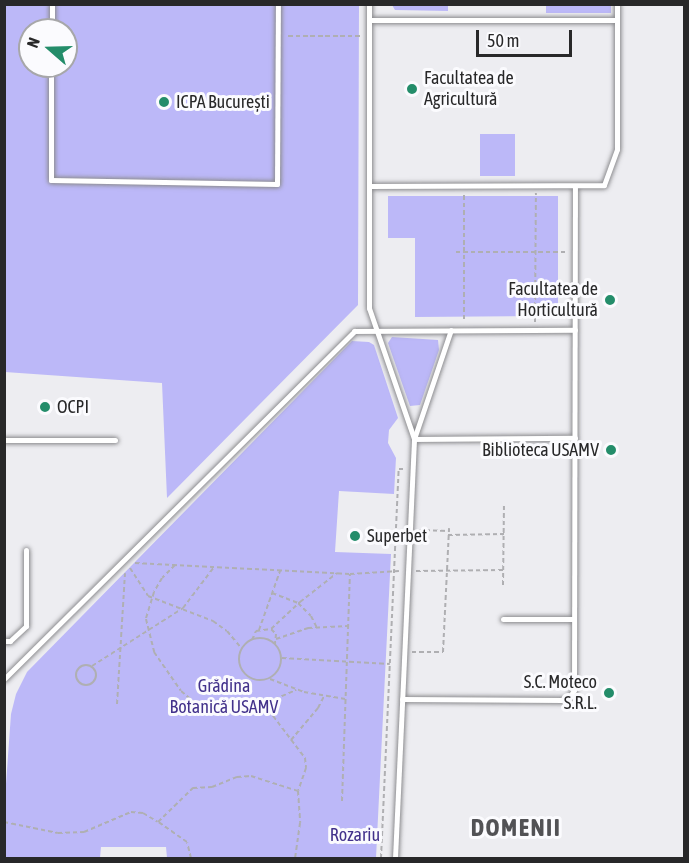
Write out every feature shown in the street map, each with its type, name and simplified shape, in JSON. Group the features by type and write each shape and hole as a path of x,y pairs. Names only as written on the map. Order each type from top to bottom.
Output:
{"lane":[{"path":"51,78 51,180 277,184 278,4"},
{"path":"369,4 369,309 414,439"},
{"path":"369,186 575,187 604,185 617,149 617,4"},
{"path":"369,20 617,20"},
{"path":"402,699 569,698 574,690 575,187"},
{"path":"395,858 414,439 451,330"},
{"path":"4,679 354,331 575,330"},
{"path":"414,439 575,438"},
{"path":"4,440 115,440"},
{"path":"4,641 10,640 26,626 26,550"},
{"path":"504,619 574,619"}],"path":[{"path":"278,36 369,36"},
{"path":"464,186 464,331"},
{"path":"535,330 536,187"},
{"path":"456,252 574,252"},
{"path":"381,858 399,469 413,470"},
{"path":"503,585 504,504"},
{"path":"405,652 443,652 449,529 410,530"},
{"path":"448,535 504,534"},
{"path":"126,565 175,565 350,574 504,570"},
{"path":"126,565 148,596 183,608 228,631 242,649"},
{"path":"117,704 126,565"},
{"path":"175,565 162,578 152,598 146,619 154,651 181,691 199,706 228,712 264,704 296,690"},
{"path":"92,666 97,674 94,682 88,686 80,684 76,676 79,668 86,665 92,666 122,646 148,633 183,608 214,567"},
{"path":"259,630 280,570"},
{"path":"271,629 276,634 275,644 281,658 277,672 269,678 254,680 244,673 239,661 242,649 252,640 255,632 271,629 298,603 337,573"},
{"path":"342,801 350,574"},
{"path":"272,593 298,603 308,612 317,628"},
{"path":"276,639 301,630 348,626"},
{"path":"252,640 265,639 275,644"},
{"path":"281,658 390,664"},
{"path":"269,678 296,690 345,699"},
{"path":"291,740 309,721 324,696"},
{"path":"264,704 305,758 306,768 298,791 300,823 295,858"},
{"path":"158,822 193,788 212,787 237,777 251,776 298,791"},
{"path":"4,822 58,833 84,832 130,812 143,813 187,842 191,858"}],"green space":[{"path":"4,5 359,5 358,305 167,498 162,383 5,372"},
{"path":"392,5 448,5 448,11 395,10"},
{"path":"546,5 611,5 611,13 546,13"},
{"path":"480,134 515,134 515,176 480,176"},
{"path":"388,196 558,196 558,316 415,317 415,238 388,238"},
{"path":"392,337 438,340 439,350 420,405 410,406 388,343"},
{"name":"Grădina Botanică USAMV","path":"352,341 369,342 374,345 398,418 389,430 388,443 396,458 394,494 339,491 335,552 391,554 376,858 167,858 166,847 101,847 100,858 5,858 5,798 11,714 16,694 27,672"}],"place":[{"name":"Facultatea de Agricultură","path":"412,89"},
{"name":"ICPA București","path":"164,102"},
{"name":"Facultatea de Horticultură","path":"610,300"},
{"name":"OCPI","path":"45,407"},
{"name":"Biblioteca USAMV","path":"611,450"},
{"name":"Superbet","path":"355,536"},
{"name":"S.C. Moteco S.R.L.","path":"609,693"}],"district":[{"name":"DOMENII","path":"516,828"}],"park label":[{"name":"Rozariu","path":"355,835"}]}
